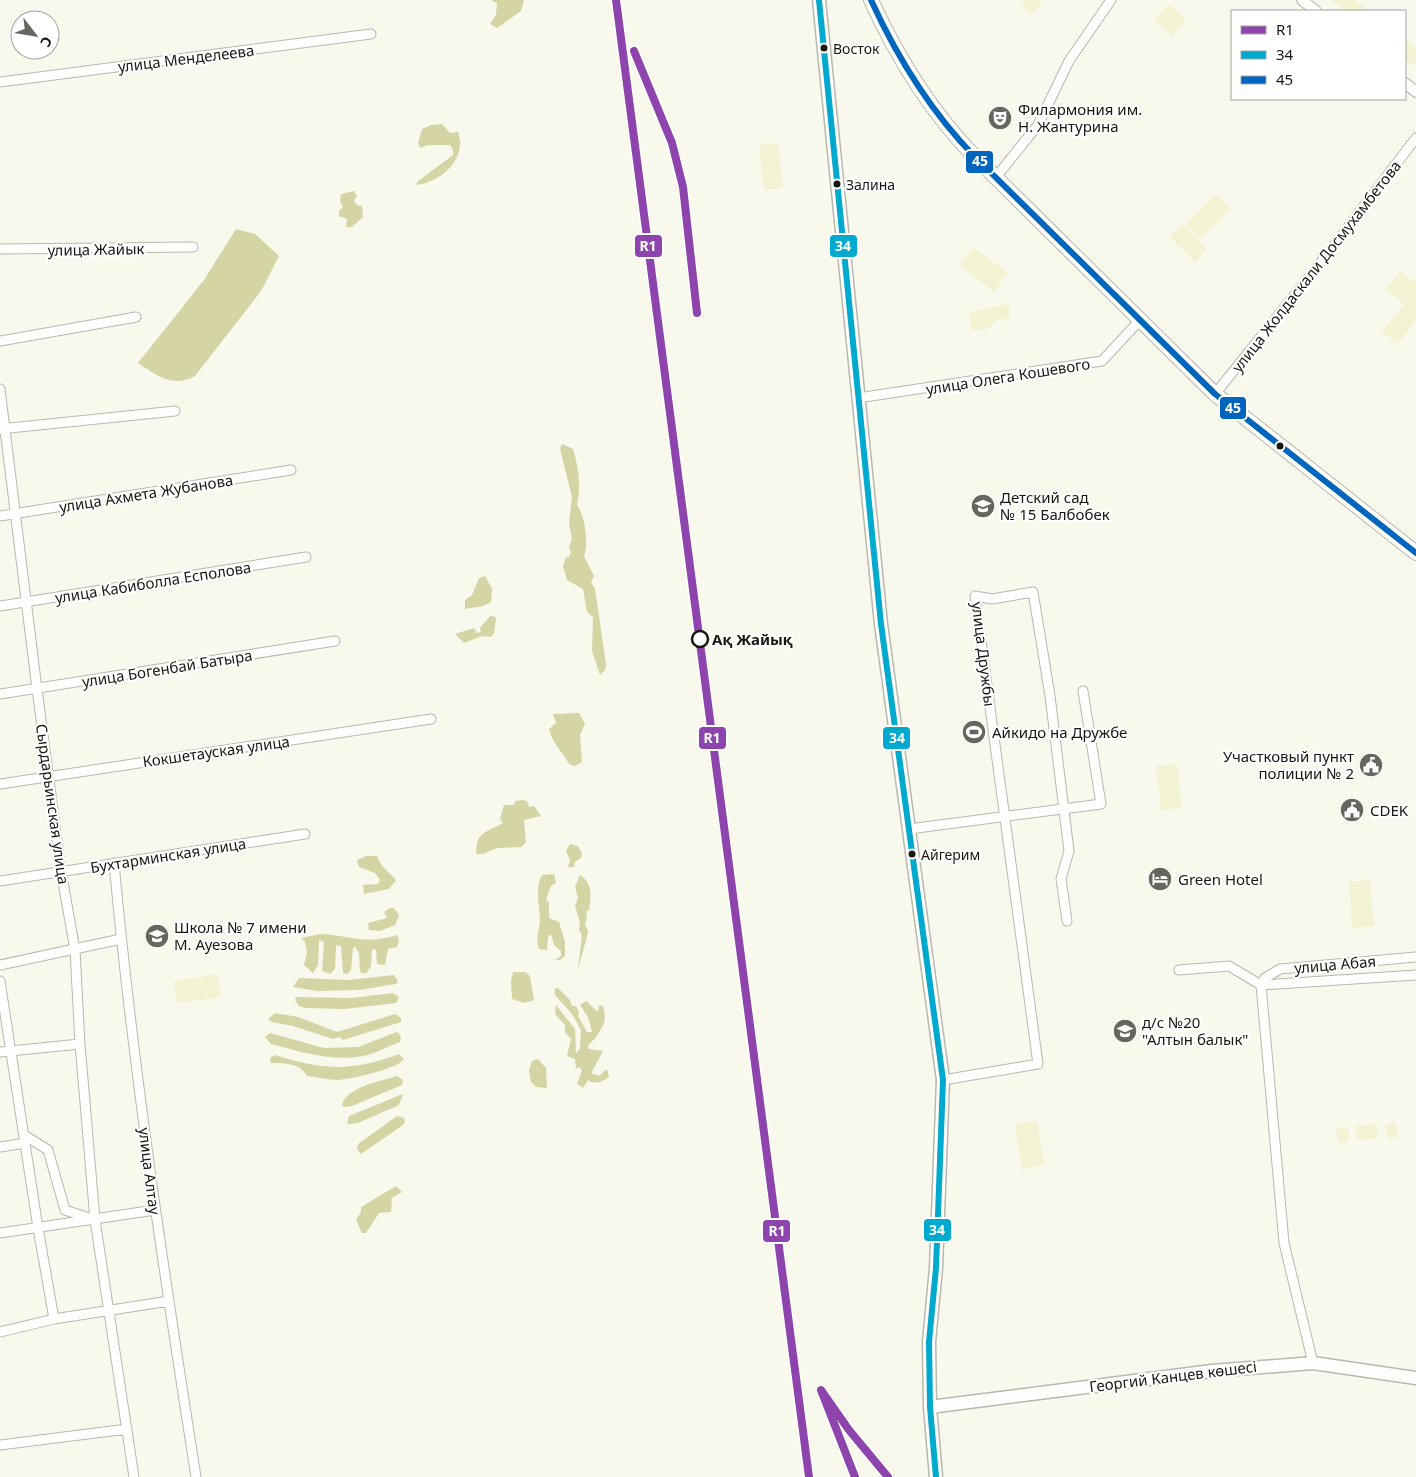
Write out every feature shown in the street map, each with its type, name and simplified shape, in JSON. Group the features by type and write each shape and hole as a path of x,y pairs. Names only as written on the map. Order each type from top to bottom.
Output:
{"main road":[{"path":"819,0 882,629 943,1080 936,1268 929,1342 930,1407 936,1477"},
{"path":"871,0 890,41 960,142 1215,394 1416,553"},
{"name":"Георгий Канцев көшесі","path":"930,1407 1212,1370 1313,1363 1416,1378"}],"street":[{"path":"996,176 1038,125 1068,61 1111,0"},
{"path":"1302,0 1315,10"},
{"name":"улица Менделеева","path":"0,82 371,34"},
{"path":"1406,84 1416,92"},
{"name":"улица Жолдаскали Досмухамбетова","path":"1215,394 1326,257 1416,138"},
{"name":"улица Жайык","path":"0,249 192,247"},
{"path":"0,341 136,317"},
{"name":"улица Олега Кошевого","path":"858,398 1102,361 1140,319"},
{"name":"Сырдарьинская улица","path":"0,389 2,429 17,513 36,689 61,871 75,950 80,1044 95,1220"},
{"path":"2,429 175,411"},
{"name":"улица Ахмета Жубанова","path":"0,516 291,470"},
{"name":"улица Кабиболла Есполова","path":"0,606 306,557"},
{"name":"улица Дружбы","path":"943,1080 1038,1064 975,596 992,599 1033,592 1050,696 1069,851 1061,880 1068,921"},
{"name":"улица Богенбай Батыра","path":"0,694 335,641"},
{"path":"909,829 1101,804 1083,691"},
{"name":"Кокшетауская улица","path":"0,784 431,719"},
{"name":"Бухтарминская улица","path":"0,881 305,834"},
{"name":"улица Алтау","path":"114,863 121,939 155,1210 196,1477"},
{"path":"0,965 121,939"},
{"name":"улица Абая","path":"1261,985 1265,978 1280,969 1416,958"},
{"path":"1179,970 1229,966 1261,985 1284,1243 1313,1363"},
{"name":"улица Абая","path":"1261,985 1416,975"},
{"path":"0,981 54,1319"},
{"path":"0,1052 80,1044"},
{"path":"0,1147 24,1139 48,1150 66,1210 95,1220"},
{"path":"0,1234 155,1210"},
{"path":"95,1220 134,1477"},
{"path":"0,1332 54,1319 169,1301"},
{"path":"0,1445 127,1429"}],"shaded area":[{"path":"491,0 524,0 521,11 497,28 490,24 496,15 497,3"},
{"path":"1026,0 1043,0 1032,14 1021,6"},
{"path":"1331,0 1355,0 1368,10 1345,10"},
{"path":"1168,4 1186,19 1172,36 1154,21"},
{"path":"1406,40 1416,48 1416,67 1406,59"},
{"path":"442,124 450,133 458,132 460,142 456,159 451,167 436,179 417,185 417,182 453,155 450,145 428,145 420,148 418,143 422,129 431,125"},
{"path":"778,143 783,188 764,190 759,145"},
{"path":"354,191 357,196 354,200 357,205 362,206 363,217 352,227 346,227 347,219 339,216 339,211 343,208 340,201 341,194"},
{"path":"1216,194 1231,209 1200,239 1185,225"},
{"path":"1182,224 1207,249 1195,262 1169,237"},
{"path":"236,229 255,234 279,256 261,291 195,376 172,381 159,376 138,363 204,280"},
{"path":"973,247 1008,273 994,292 959,265"},
{"path":"1400,271 1416,283 1416,320 1398,344 1382,332 1404,304 1386,289"},
{"path":"1009,304 1010,318 997,320 988,328 972,331 969,312"},
{"path":"562,444 573,449 578,470 579,491 577,505 585,530 586,545 584,556 594,576 591,582 595,589 606,664 605,670 600,675 592,651 593,617 587,612 583,589 567,580 563,566 566,557 568,558 571,553 569,547 572,539 569,524 572,497 560,448"},
{"path":"485,576 492,589 491,602 483,606 465,609 465,600 472,595 479,578"},
{"path":"491,615 496,618 494,633 491,637 482,636 464,643 455,634 474,628 477,633 481,632 480,628"},
{"path":"579,713 585,724 580,735 582,762 575,766 569,764 555,743 549,729 556,723 553,714"},
{"path":"1177,764 1182,808 1161,810 1156,766"},
{"path":"515,801 527,801 529,807 534,806 541,816 524,820 526,842 521,847 497,848 483,854 476,854 476,846 480,837 503,823 500,819 504,805 514,805"},
{"path":"570,844 578,846 582,853 581,858 575,862 574,867 568,867 570,860 566,851"},
{"path":"366,856 377,856 382,866 396,880 389,889 364,894 363,885 378,884 380,880 375,873 359,867 357,860"},
{"path":"554,874 556,883 551,886 546,899 549,903 549,918 559,922 565,942 565,956 560,960 555,960 561,956 561,951 554,945 551,934 548,937 547,950 539,949 537,941 540,918 538,896 540,880 542,875"},
{"path":"580,875 589,886 590,895 589,910 586,912 585,924 588,932 578,970 582,935 579,930 580,922 575,906 578,898 575,887"},
{"path":"1370,880 1374,926 1352,928 1349,882"},
{"path":"394,908 399,915 395,925 380,931 369,930 368,923 387,918 384,912"},
{"path":"321,934 368,940 397,935 399,941 397,947 388,949 385,965 377,964 376,950 372,949 371,966 366,974 360,972 359,953 355,947 353,948 351,970 347,974 343,973 341,946 336,945 335,969 330,974 322,971 324,942 319,940 318,965 313,973 304,965 307,953 305,942 301,938"},
{"path":"513,972 525,972 530,976 534,1000 525,1003 512,999 511,981"},
{"path":"217,974 221,997 177,1003 173,981"},
{"path":"394,975 398,981 396,984 359,990 317,991 293,987 299,978 348,980"},
{"path":"555,988 558,988 570,1000 572,1006 576,1006 579,1012 578,1016 587,1032 592,1032 588,1017 580,1005 586,1001 598,1012 599,1005 603,1006 604,1023 588,1047 589,1049 603,1051 591,1073 599,1076 607,1069 609,1077 604,1080 596,1083 588,1080 583,1088 577,1084 582,1070 579,1067 576,1069 575,1059 567,1056 571,1039 565,1032 565,1025 555,1014 556,1005 575,1029 576,1053 580,1049 581,1030 572,1014 555,995"},
{"path":"393,993 399,997 396,1003 344,1009 305,1008 299,1006 295,1000 296,997 351,998"},
{"path":"275,1013 298,1017 337,1032 395,1014 401,1018 401,1022 343,1040 339,1037 333,1039 293,1026 272,1022 268,1019"},
{"path":"397,1032 401,1037 400,1042 372,1054 351,1058 305,1053 271,1044 265,1037 270,1033 324,1048 358,1047"},
{"path":"399,1054 404,1059 400,1063 384,1070 338,1080 307,1076 296,1066 271,1063 270,1058 275,1055 307,1064 337,1067 366,1064"},
{"path":"538,1059 546,1068 547,1088 536,1087 531,1082 529,1070 532,1061"},
{"path":"397,1076 403,1080 402,1085 352,1106 344,1107 342,1105 345,1099 357,1089"},
{"path":"403,1094 399,1105 358,1123 347,1124 349,1116"},
{"path":"397,1116 404,1118 405,1122 403,1125 361,1154 357,1149 358,1144"},
{"path":"1037,1121 1044,1165 1022,1169 1015,1124"},
{"path":"1396,1122 1398,1137 1387,1139 1385,1124"},
{"path":"1377,1124 1378,1138 1357,1140 1355,1126"},
{"path":"1348,1127 1349,1142 1338,1143 1336,1128"},
{"path":"396,1186 402,1192 392,1198 391,1212 379,1213 366,1233 362,1233 356,1220 361,1212 361,1207"}],"transit line":[{"name":"R1","path":"616,0 809,1477"},
{"name":"34","path":"819,0 881,624 943,1080 936,1268 929,1342 930,1407 936,1477"},
{"name":"45","path":"871,0 892,42 916,83 959,140 975,157 1215,394 1416,553"},
{"name":"R1","path":"634,51 672,143 683,187 697,313"},
{"name":"R1","path":"855,1477 821,1390 849,1430 888,1477"}],"place":[{"name":"Восток","path":"824,48"},
{"name":"Филармония им. Н. Жантурина","path":"1000,118"},
{"name":"Залина","path":"837,184"},
{"name":"Детский сад № 15 Балбобек","path":"983,506"},
{"name":"Ақ Жайық","path":"700,639"},
{"name":"Айкидо на Дружбе","path":"974,732"},
{"name":"Участковый пункт полиции № 2","path":"1371,765"},
{"name":"CDEK","path":"1352,810"},
{"name":"Айгерим","path":"912,854"},
{"name":"Green Hotel","path":"1160,879"},
{"name":"Школа № 7 имени М. Ауезова","path":"157,936"},
{"name":"д/с №20 \"Алтын балык\"","path":"1125,1031"}]}
